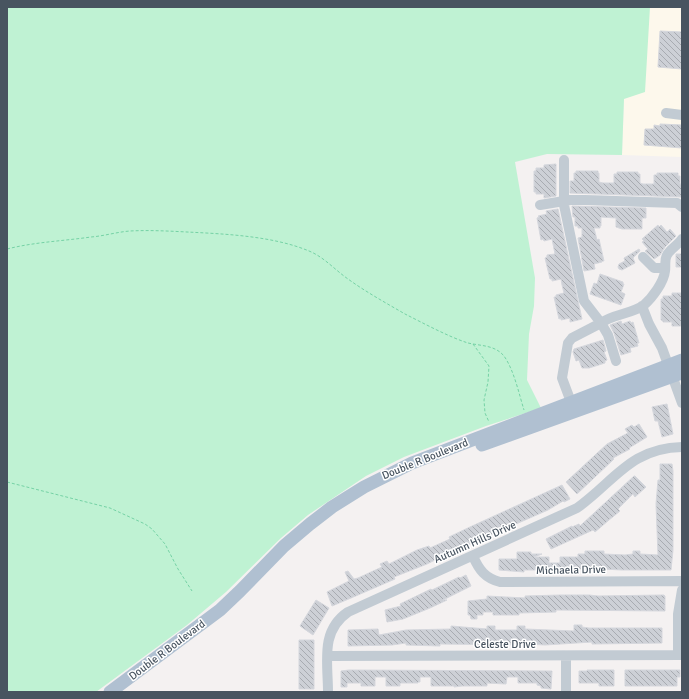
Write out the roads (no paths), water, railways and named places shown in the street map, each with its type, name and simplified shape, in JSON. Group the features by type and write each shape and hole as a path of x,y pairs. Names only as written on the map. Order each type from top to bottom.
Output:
{"main road":[{"name":"Double R Boulevard","path":"124,692 223,618 307,536 361,498 398,479 442,460 674,372 682,360"},
{"name":"Double R Boulevard","path":"110,692 220,610 297,534 332,507 383,476 412,463 571,402 674,372"}],"street":[{"path":"666,113 682,115"},
{"path":"564,160 564,202 584,301 608,335 616,361"},
{"path":"540,206 585,200 677,203 682,207"},
{"path":"571,402 562,378 568,343 572,338 612,316 642,306 665,275 665,259 667,255 682,239"},
{"path":"643,257 654,268 665,268"},
{"path":"642,306 649,324 674,372 682,403"},
{"name":"Autumn Hills Drive","path":"328,692 329,635 336,623 342,617 355,609 577,508 587,501 620,470 640,456 663,449 682,447"},
{"name":"Michaela Drive","path":"473,556 481,572 493,580 500,582 682,581"},
{"path":"680,655 678,614 682,590"},
{"name":"Celeste Drive","path":"328,656 680,655"},
{"path":"566,656 566,692"}]}
